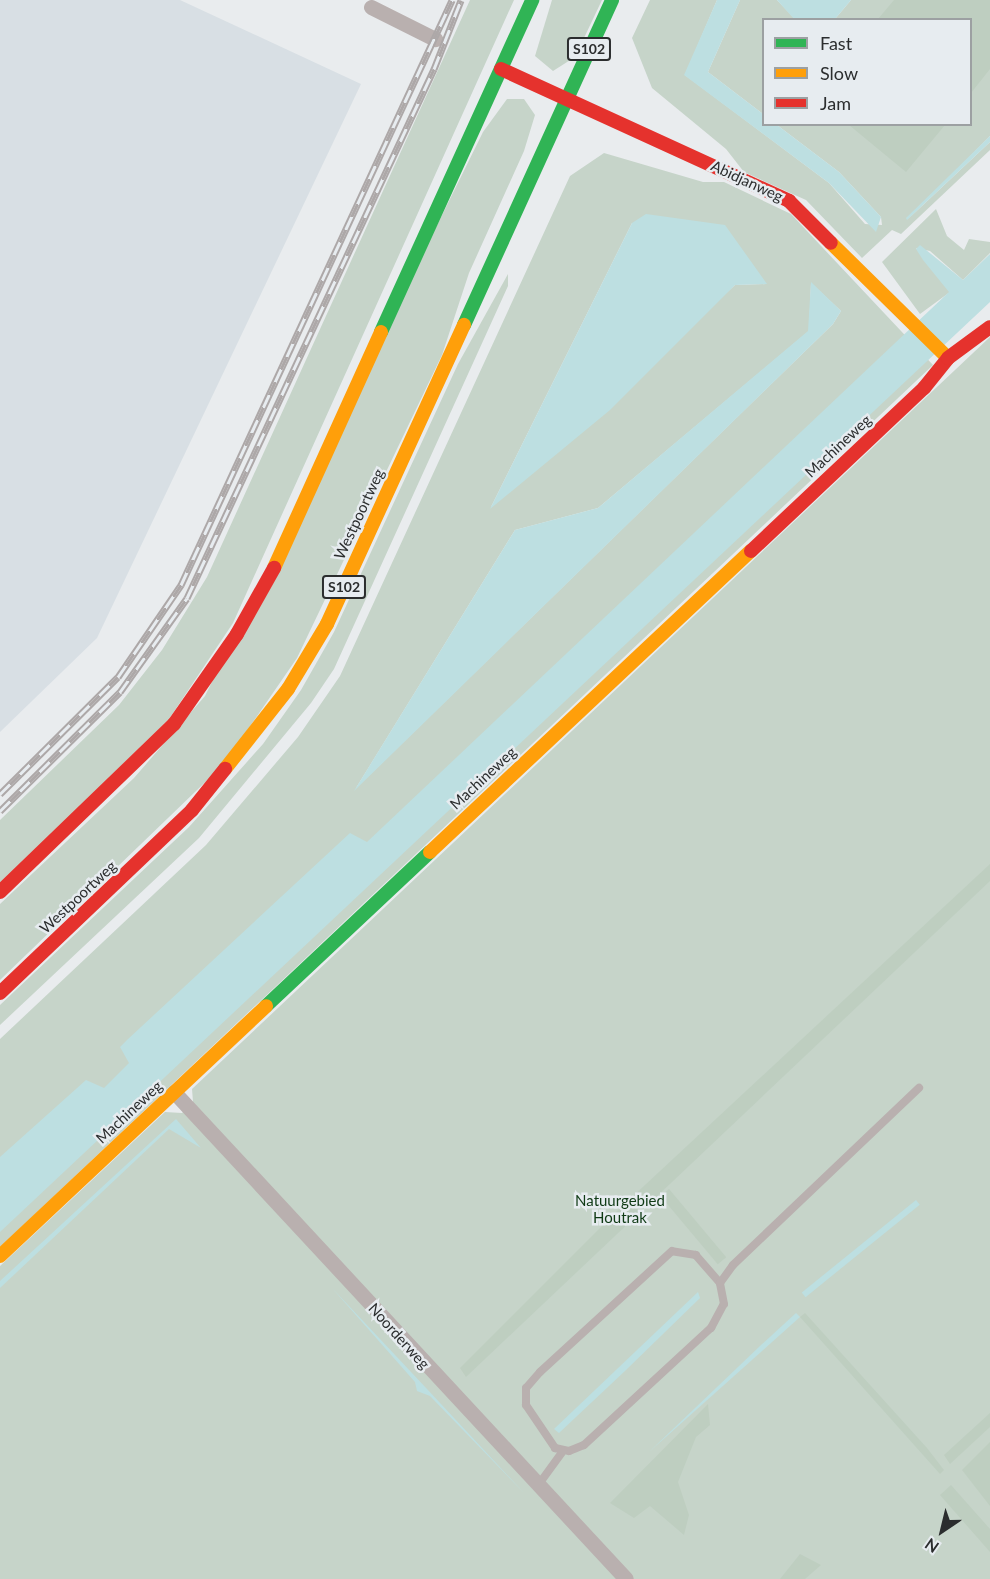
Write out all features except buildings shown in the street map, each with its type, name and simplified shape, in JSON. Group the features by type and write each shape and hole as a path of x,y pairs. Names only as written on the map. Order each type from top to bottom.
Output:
{"main road":[{"path":"0,892 174,723 237,634 267,584 532,0"},
{"name":"Westpoortweg","path":"0,993 216,786 288,689 327,624 612,0"},
{"name":"Abidjanweg","path":"501,69 789,201 944,354"},
{"name":"Machineweg","path":"0,1256 924,388 944,354 990,327"}],"street":[{"path":"371,8 435,39"},
{"name":"Noorderweg","path":"174,1092 626,1579"}],"lane":[{"path":"720,1283 919,1088"},
{"path":"539,1484 563,1451 584,1445 711,1328 724,1304 720,1283 696,1255 672,1251 530,1381 524,1395 530,1416 563,1451"}],"shaded area":[{"path":"0,0 180,0 361,84 97,638 0,732"}],"green space":[{"path":"470,0 514,0 233,623 169,719 0,884 0,820 119,705 162,650 207,577"},
{"path":"552,0 602,0 575,57 553,71 535,56"},
{"path":"650,0 717,0 685,75 829,183 865,224 882,225 881,217 839,172 778,126 972,126 972,18 836,18 851,0 990,0 990,136 907,220 990,142 990,150 901,234 892,230 862,258 806,200 744,172 726,149 652,88 632,38"},
{"path":"740,0 777,0 794,18 762,18 762,113 708,72"},
{"path":"894,0 990,0 990,69 972,92 972,18 879,18"},
{"path":"507,99 524,99 535,115 524,151 469,273 442,355 297,658 224,764 0,980 0,904 134,778 205,696 483,132"},
{"path":"850,126 944,126 906,172"},
{"path":"604,153 703,182 724,182 791,214 933,365 0,1247 0,1039 206,845 298,737 340,676 570,176","holes":["632,223 766,284 735,285 491,507","811,283 841,311 833,324 356,788 515,530 598,508 809,331"]},
{"path":"936,209 947,236 964,250 969,239 990,242 990,253 963,280 930,251 916,248 950,292 920,314 882,262"},
{"path":"508,274 508,286 334,669 311,703 199,838 0,1025 0,1005 189,827 263,744 301,690 334,632 458,364"},
{"name":"Natuurgebied Houtrak","path":"990,337 990,1579 0,1579 0,1266 165,1112 182,1113 193,1102 192,1089"},
{"path":"990,864 990,881 466,1377 460,1368 616,1212"},
{"path":"669,1189 726,1257 718,1264 661,1196"},
{"path":"805,1313 927,1448 944,1470 940,1474 800,1317"},
{"path":"708,1404 710,1425 696,1437 678,1482 689,1515 684,1535 650,1506 634,1518 610,1503"},
{"path":"990,1413 990,1427 950,1464 944,1455"},
{"path":"990,1442 990,1506 962,1470"},
{"path":"951,1485 990,1529 990,1552 940,1495"},
{"path":"800,1554 821,1565 805,1579 780,1579"}],"water":[{"path":"717,0 740,0 708,72 762,113 762,126 778,126 839,172 881,217 876,232 829,183 684,75"},
{"path":"777,0 851,0 836,18 793,18"},
{"path":"990,136 990,142 907,220 906,218"},
{"path":"646,214 725,225 767,284 735,285 610,410 490,509 632,223"},
{"path":"920,245 963,280 990,254 990,302 0,1232 0,1157 86,1080 104,1088 129,1063 120,1047 127,1040 350,833 367,842 949,292 916,249"},
{"path":"811,282 841,311 833,324 354,791 515,530 598,508 808,331"},
{"path":"176,1119 201,1148 169,1129 0,1288 0,1281"},
{"path":"916,1200 920,1205 806,1297 802,1293"},
{"path":"332,1288 524,1493 430,1396 417,1391 415,1382"},
{"path":"698,1292 700,1298 626,1370 559,1433 554,1429"},
{"path":"796,1313 800,1317 649,1452 760,1346"}],"railway":[{"path":"0,794 118,677 181,585 452,0"},
{"path":"0,811 120,692 187,598 434,69 461,0"}],"traffic: fast":[{"path":"381,332 532,0"},
{"path":"464,325 612,0"},
{"path":"266,1006 430,852"}],"traffic: slow":[{"path":"831,243 948,358"},
{"path":"225,769 288,689 327,624 464,325"},
{"path":"274,568 381,332"},
{"path":"430,852 751,551"},
{"path":"0,1256 266,1006"}],"traffic: jam":[{"path":"501,69 789,201 831,243"},
{"path":"751,551 924,388 948,358 990,327"},
{"path":"0,892 174,724 237,634 274,568"},
{"path":"0,993 192,810 225,769"}]}
